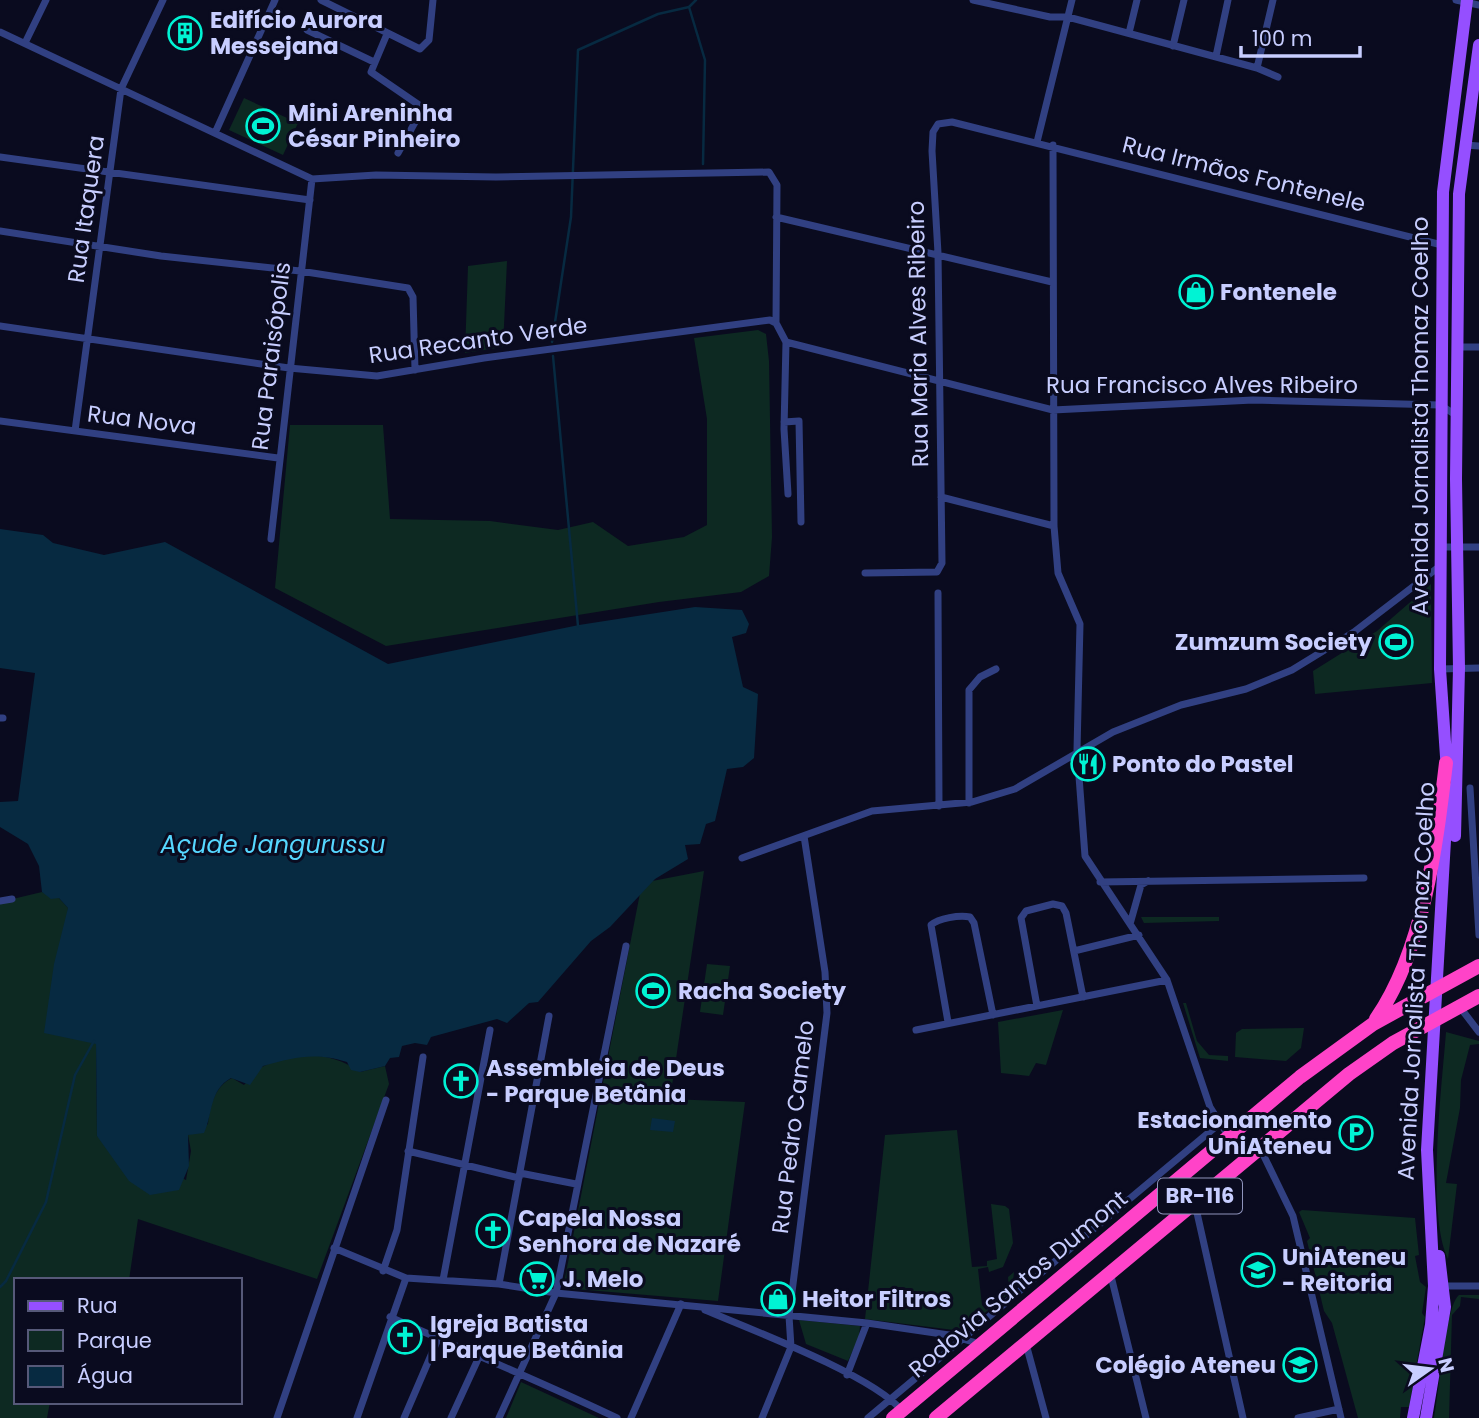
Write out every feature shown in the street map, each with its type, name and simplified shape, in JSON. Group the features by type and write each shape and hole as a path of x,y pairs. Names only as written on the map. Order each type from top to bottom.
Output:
{"highway":[{"path":"1373,1024 1391,998 1408,958 1437,833 1446,763"},
{"name":"Rodovia Santos Dumont","path":"898,1414 1300,1077 1373,1024 1479,966"},
{"name":"BR-116","path":"940,1417 1259,1146 1393,1043 1479,996"}],"main road":[{"name":"Avenida Jornalista Thomaz Coelho","path":"1426,1418 1445,1307 1439,1286 1434,1184 1436,1068 1444,950 1448,824 1440,669 1443,192 1467,2"},
{"name":"Avenida Jornalista Thomaz Coelho","path":"1444,950 1464,788 1459,668 1459,194 1479,45"},
{"path":"1443,192 1459,194"},
{"path":"1442,264 1458,265"},
{"name":"Avenida Jornalista Thomaz Coelho","path":"1413,1418 1439,1286"}],"street":[{"path":"25,43 46,0"},
{"name":"Rua Itaquera","path":"75,431 121,89 163,0"},
{"path":"215,133 275,0"},
{"path":"321,0 413,47 426,46 433,0"},
{"path":"973,0 1050,17 1068,17 1216,56 1278,77"},
{"path":"1037,142 1072,0"},
{"path":"1129,33 1137,0"},
{"path":"1173,46 1184,0"},
{"path":"1216,56 1228,0"},
{"path":"1257,68 1273,0"},
{"path":"307,30 374,62"},
{"path":"0,32 313,179 376,175 574,176 769,172 777,185 776,323 786,342 784,422 788,494"},
{"path":"387,34 371,70 373,76 415,99 419,105 419,114 398,153"},
{"name":"Rua Maria Alves Ribeiro","path":"865,573 940,570 938,253 933,132 938,124 952,122 1037,142"},
{"name":"Rua Irmãos Fontenele","path":"1037,142 1442,245"},
{"path":"1053,145 1054,526 1058,573 1080,624 1077,750 1085,856 1167,981 1193,1061 1219,1124 1229,1138"},
{"path":"1465,145 1479,146"},
{"path":"0,157 310,200"},
{"name":"Rua Paraisópolis","path":"271,538 278,458 313,179"},
{"path":"776,217 1052,282"},
{"path":"0,232 100,248 300,271 408,288 413,302 415,370"},
{"name":"Rua Recanto Verde","path":"0,326 289,368 377,376 754,320 776,323"},
{"name":"Rua Francisco Alves Ribeiro","path":"786,342 1053,410 1253,400 1440,405 1457,415"},
{"path":"1457,347 1479,347"},
{"name":"Rua Nova","path":"0,421 278,458"},
{"path":"784,422 799,421 801,522"},
{"path":"941,497 1054,526"},
{"path":"1441,547 1479,547"},
{"path":"742,858 872,811 969,803 1015,789 1077,750 1181,705 1246,689 1292,670 1354,632 1441,566"},
{"path":"938,593 939,806"},
{"path":"1440,669 1479,668"},
{"path":"969,803 969,690 980,677 996,669"},
{"path":"1479,788 1464,788 1479,935"},
{"name":"Rua Pedro Camelo","path":"762,1418 791,1347 789,1316 827,1013 825,972 804,836"},
{"path":"1100,882 1364,878"},
{"path":"1130,924 1141,886 1149,881"},
{"path":"0,901 12,899"},
{"path":"1037,1006 1022,914 1031,909 1058,904 1068,919 1083,997"},
{"path":"948,1022 931,928 937,921 970,918 977,934 993,1015"},
{"path":"1074,951 1139,935"},
{"path":"499,1418 518,1371 556,1293 626,946"},
{"path":"916,1030 1167,981"},
{"path":"1459,1005 1479,1032"},
{"path":"499,1284 549,1016"},
{"path":"443,1280 490,1030"},
{"path":"383,1271 397,1230 423,1057"},
{"path":"277,1418 386,1100"},
{"path":"868,1418 1219,1124"},
{"path":"1259,1146 1293,1216 1341,1418"},
{"path":"408,1151 576,1184"},
{"path":"1194,1201 1243,1418"},
{"path":"334,1248 383,1271 406,1278 499,1284 556,1293 867,1323 964,1338 981,1345"},
{"path":"1110,1272 1146,1418"},
{"path":"357,1418 390,1317 406,1278"},
{"path":"1439,1286 1479,1286"},
{"path":"631,1418 681,1304"},
{"path":"695,1306 791,1347 892,1398 898,1414"},
{"path":"390,1317 479,1357 518,1371 617,1418"},
{"path":"847,1375 867,1323"},
{"path":"404,1418 438,1339"},
{"path":"1026,1344 1046,1418"},
{"path":"451,1418 479,1357"},
{"path":"1298,1418 1339,1409"}],"green space":[{"name":"Mini Areninha César Pinheiro","path":"244,98 298,123 283,155 229,130"},
{"path":"507,261 503,347 465,353 468,266"},
{"path":"758,330 766,334 769,361 772,537 769,576 741,592 659,602 386,646 275,588 290,425 383,425 390,519 490,521 558,530 593,522 628,546 684,537 707,525 707,419 694,338"},
{"name":"Zumzum Society","path":"1431,584 1432,683 1315,694 1313,671 1377,631"},
{"name":"Racha Society","path":"704,871 670,1099 745,1102 718,1301 563,1288 642,883"},
{"path":"42,892 59,898 68,908 67,921 96,1044 97,1136 186,1180 191,1151 188,1135 208,1124 217,1092 232,1078 244,1085 264,1066 288,1057 313,1056 338,1060 360,1072 385,1066 389,1084 317,1279 138,1219 129,1278 14,1278 14,1404 50,1404 47,1418 0,1418 0,902"},
{"path":"1141,917 1219,917 1219,921 1144,923"},
{"path":"707,964 730,966 723,1015 700,1012"},
{"path":"1183,1003 1186,1003 1197,1041 1209,1055 1228,1056 1228,1061 1200,1058"},
{"path":"1063,1010 1046,1065 1036,1063 1029,1076 1001,1073 998,1022"},
{"path":"1304,1028 1301,1048 1286,1061 1235,1057 1236,1033 1242,1029"},
{"path":"1446,1032 1479,1041 1479,1044 1470,1045 1461,1080 1460,1108 1446,1183 1457,1184 1448,1259 1441,1238 1437,1181"},
{"path":"957,1130 972,1267 987,1266 987,1261 997,1259 991,1204 1009,1209 1013,1243 1003,1267 989,1272 988,1267 978,1269 982,1305 986,1310 1009,1289 1008,1277 1014,1272 1012,1291 962,1331 865,1319 885,1135"},
{"path":"1302,1210 1415,1218 1419,1255 1415,1256 1420,1282 1426,1287 1422,1313 1425,1317 1416,1367 1412,1367 1411,1376 1415,1376 1409,1407 1401,1407 1400,1418 1358,1418 1332,1323 1324,1311 1307,1241 1310,1238 1299,1212"},
{"path":"1459,1295 1479,1295 1479,1299 1461,1297 1460,1306 1452,1315 1449,1418 1434,1418 1446,1333 1454,1302"},
{"path":"799,1320 860,1326 859,1337 848,1361 806,1344"},
{"path":"521,1382 599,1418 506,1418"}],"water":[{"name":"Açude Jangurussu","path":"0,529 43,535 53,543 104,555 165,542 388,664 579,625 695,607 742,610 749,624 746,633 732,637 743,687 758,694 754,758 743,767 727,769 715,821 706,824 700,844 685,845 688,859 655,879 610,927 591,941 538,1002 529,1003 507,1023 497,1019 431,1037 427,1045 415,1043 402,1046 399,1057 390,1058 385,1066 360,1072 351,1070 347,1062 336,1059 305,1057 263,1066 250,1085 231,1078 215,1096 204,1133 188,1135 189,1166 179,1190 150,1195 129,1181 97,1136 96,1044 44,1033 54,964 68,908 59,898 51,899 42,892 39,866 28,844 0,827 0,802 18,801 35,673 0,668"},
{"path":"652,1118 675,1121 673,1132 650,1130"}],"waterway":[{"path":"552,342 571,217 578,50 658,14 689,7 696,0"},
{"path":"689,7 705,60 703,164"},
{"path":"553,356 578,626"},
{"path":"0,1287 6,1281 46,1202 75,1075 94,1041"}],"place":[{"name":"Edifício Aurora Messejana","path":"185,33"},
{"name":"Mini Areninha César Pinheiro","path":"263,126"},
{"name":"Fontenele","path":"1196,292"},
{"name":"Zumzum Society","path":"1396,642"},
{"name":"Ponto do Pastel","path":"1088,764"},
{"name":"Racha Society","path":"653,991"},
{"name":"Assembleia de Deus - Parque Betânia","path":"461,1081"},
{"name":"Estacionamento UniAteneu","path":"1356,1133"},
{"name":"Capela Nossa Senhora de Nazaré","path":"493,1231"},
{"name":"UniAteneu - Reitoria","path":"1258,1270"},
{"name":"J. Melo","path":"537,1279"},
{"name":"Heitor Filtros","path":"778,1299"},
{"name":"Igreja Batista | Parque Betânia","path":"405,1337"},
{"name":"Colégio Ateneu","path":"1300,1365"}]}
